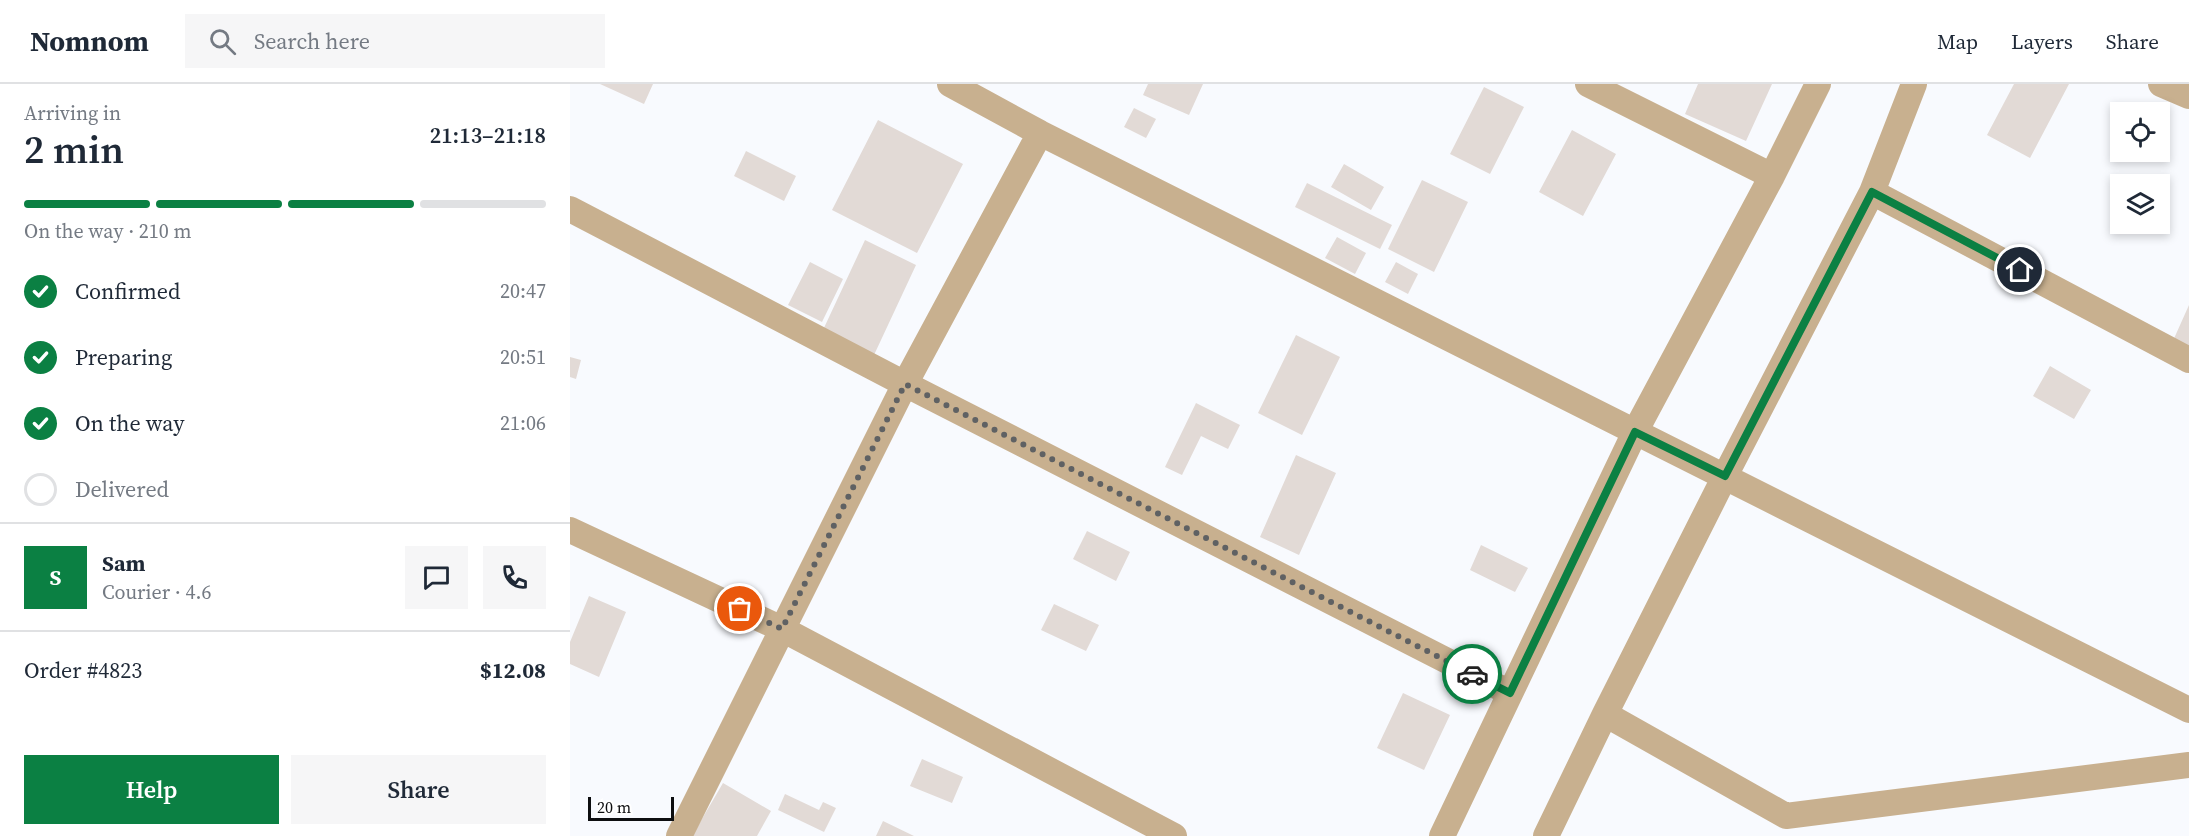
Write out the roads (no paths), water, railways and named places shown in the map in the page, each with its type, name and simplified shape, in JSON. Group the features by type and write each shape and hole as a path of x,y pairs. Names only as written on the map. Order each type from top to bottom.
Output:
{"street":[{"path":"950,84 1040,133 2189,710"},
{"path":"1588,84 1772,176"},
{"path":"1442,836 1635,432 1772,176 1818,84"},
{"path":"1546,836 1725,476 1872,192 1914,84"},
{"path":"2161,84 2189,96"},
{"path":"679,836 905,384 1040,133"},
{"path":"1872,192 2189,360"},
{"path":"570,209 905,384 1510,693"},
{"path":"570,530 782,629 1174,836"},
{"path":"1605,714 1786,816 2189,765"}]}
